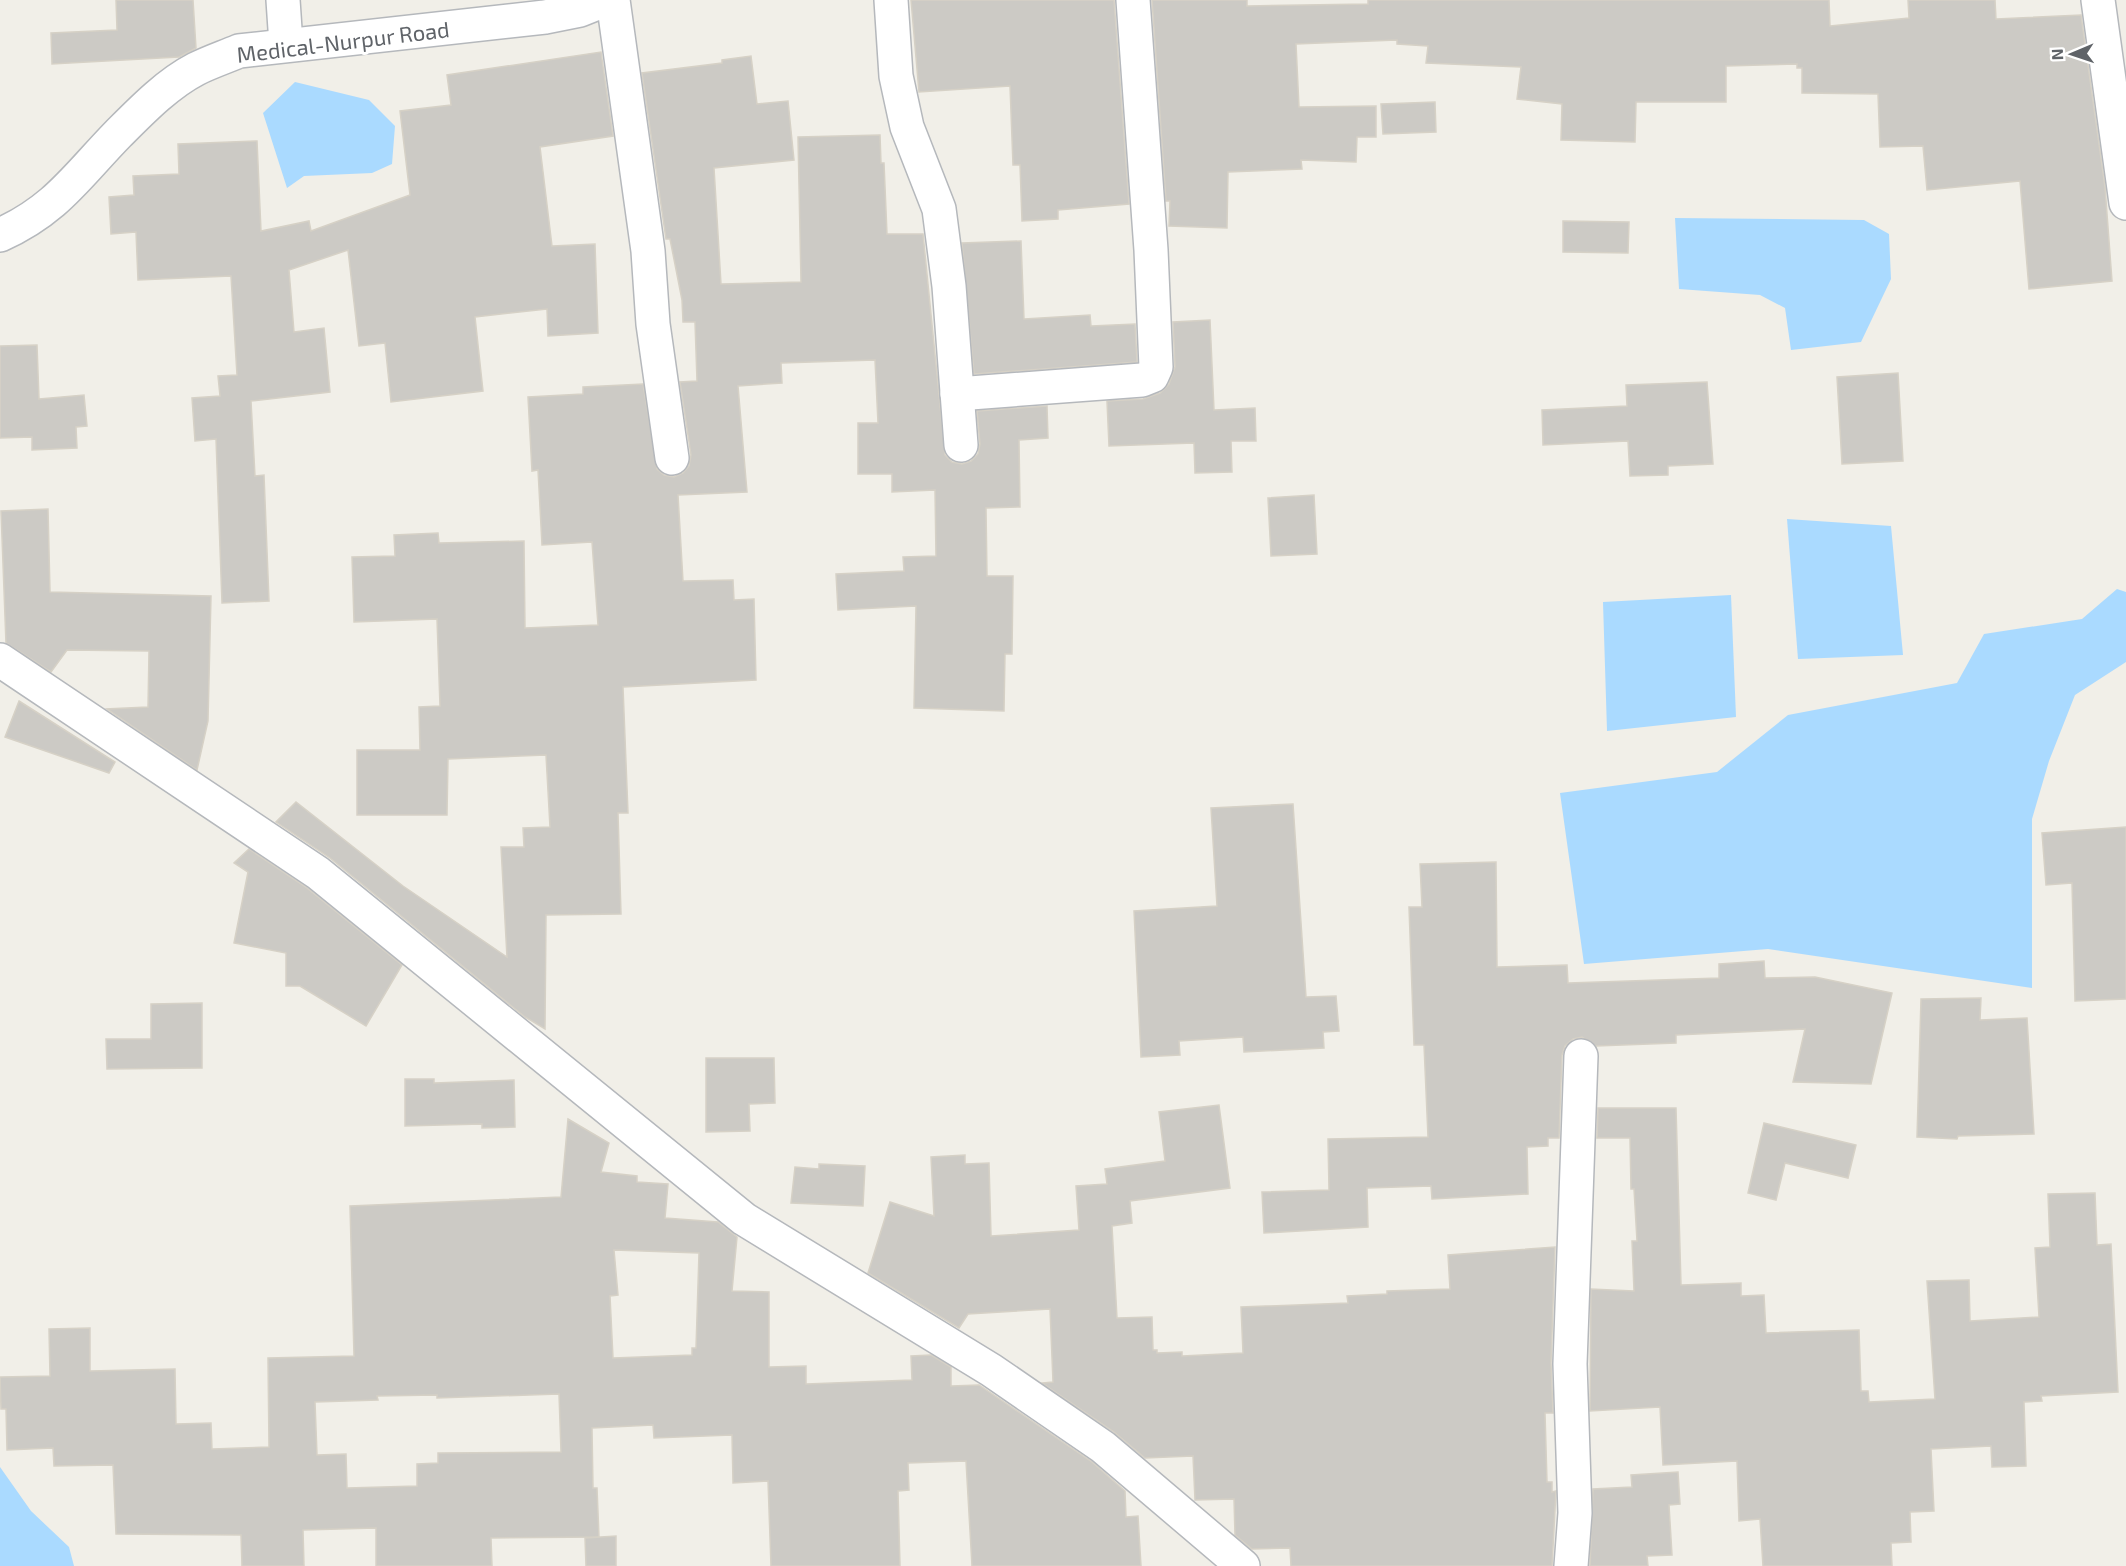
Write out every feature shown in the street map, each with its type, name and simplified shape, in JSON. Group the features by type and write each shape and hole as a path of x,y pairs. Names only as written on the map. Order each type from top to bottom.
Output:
{"street":[{"path":"283,0 286,44"},
{"name":"Medical-Nurpur Road","path":"0,235 17,227 58,200 118,134 158,96 195,69 239,51 545,8 580,10 605,0"},
{"path":"613,0 648,251 653,324 672,458"},
{"path":"891,0 896,76 907,127 939,209 949,286 961,445"},
{"path":"957,394 1143,380 1152,376 1156,367 1151,250 1133,0"},
{"path":"2098,0 2126,203"},
{"path":"0,660 318,873 744,1219 991,1370 1103,1447 1243,1566"},
{"path":"1572,1566 1575,1513 1570,1364 1581,1056"}],"water":[{"path":"295,82 369,100 395,126 392,164 372,173 304,176 287,188 263,113"},
{"path":"1675,218 1864,220 1889,234 1891,279 1861,342 1791,350 1785,308 1760,295 1679,289"},
{"path":"1787,519 1891,526 1903,655 1798,659"},
{"path":"2117,589 2126,592 2126,662 2075,695 2049,761 2032,819 2032,988 1768,949 1584,964 1560,793 1717,772 1788,715 1957,683 1984,634 2082,619"},
{"path":"1731,595 1736,717 1607,731 1603,602"},
{"path":"0,1467 31,1511 69,1547 74,1566 0,1566"}],"building":[{"path":"116,0 193,0 196,48 179,57 52,64 51,33 117,30"},
{"path":"911,0 1114,0 1129,204 1058,210 1058,219 1022,221 1020,165 1013,165 1010,86 919,92"},
{"path":"1152,0 1247,0 1247,6 1368,4 1368,0 1829,0 1830,26 1909,18 1908,0 1995,0 1996,19 2081,15 2105,187 2112,281 2029,289 2020,181 1927,190 1923,146 1880,147 1878,94 1802,93 1802,68 1797,68 1797,64 1726,66 1726,102 1636,102 1635,142 1561,140 1562,104 1517,99 1521,67 1426,63 1428,46 1397,44 1397,40 1296,44 1299,107 1376,106 1376,137 1357,137 1356,162 1301,160 1302,169 1228,172 1227,228 1169,226 1170,201 1166,201"},
{"path":"601,52 613,136 540,147 552,246 595,244 598,333 548,336 547,309 475,317 483,391 391,402 385,343 359,346 348,250 289,270 294,332 324,328 330,392 251,401 255,476 264,475 269,601 222,603 216,439 195,441 192,398 220,396 218,376 237,375 231,276 138,280 136,232 111,234 109,197 134,195 133,176 179,174 178,144 257,141 261,231 309,221 311,231 410,195 400,111 451,105 447,75"},
{"path":"751,56 757,104 788,101 794,160 714,168 721,284 801,282 798,137 880,135 881,163 884,163 887,234 923,234 945,455 952,462 962,464 971,461 978,454 980,444 977,411 1047,406 1048,438 1019,440 1020,507 986,508 987,576 1013,576 1012,654 1005,654 1004,711 914,708 916,606 838,610 836,574 904,571 903,557 936,556 935,490 892,492 892,474 858,474 858,423 878,423 875,360 781,363 782,383 738,386 747,492 678,495 683,581 733,580 734,600 754,599 756,680 623,687 628,813 618,813 621,914 546,915 545,1029 525,1017 330,858 276,822 296,802 403,886 507,957 501,847 524,847 523,828 550,827 546,755 448,759 447,815 357,815 357,750 420,750 419,707 440,706 437,619 354,622 352,557 395,556 394,535 438,533 439,543 524,541 525,628 598,625 592,542 542,545 538,470 532,471 528,397 583,394 583,387 643,384 657,469 664,475 674,477 683,473 689,466 691,455 680,382 697,381 695,322 683,322 682,300 670,239 666,239 642,73 722,63 722,60"},
{"path":"1435,102 1436,132 1383,134 1381,104"},
{"path":"1563,221 1629,222 1628,253 1563,252"},
{"path":"1021,241 1024,319 1090,315 1091,326 1135,324 1137,362 974,374 962,243"},
{"path":"1210,320 1214,410 1255,408 1256,441 1231,441 1232,472 1195,473 1194,443 1109,446 1107,401 1143,399 1160,393 1169,384 1175,367 1173,322"},
{"path":"37,345 39,399 84,395 87,426 76,427 77,448 32,450 32,437 0,438 0,346"},
{"path":"1898,373 1903,461 1842,464 1837,377"},
{"path":"1707,382 1713,464 1668,466 1668,475 1630,476 1628,441 1543,445 1542,410 1627,406 1626,385"},
{"path":"1314,495 1317,554 1271,556 1268,498"},
{"path":"48,509 50,592 211,596 208,721 197,770 107,709 148,707 149,651 67,650 51,672 6,643 1,511"},
{"path":"19,701 115,762 109,773 5,737"},
{"path":"1293,804 1306,997 1336,996 1339,1031 1323,1032 1324,1048 1244,1052 1243,1037 1179,1041 1180,1055 1141,1057 1134,911 1217,906 1211,808"},
{"path":"2126,827 2126,999 2075,1001 2072,883 2046,885 2042,833"},
{"path":"249,849 307,888 402,965 366,1026 300,986 286,986 286,953 234,943 248,872 234,863"},
{"path":"1496,862 1497,967 1567,965 1568,983 1719,978 1719,964 1764,961 1765,978 1815,977 1892,993 1871,1084 1793,1082 1805,1029 1676,1035 1676,1043 1596,1046 1582,1037 1573,1039 1565,1046 1562,1055 1559,1138 1548,1138 1548,1146 1527,1147 1528,1194 1432,1199 1431,1186 1367,1188 1368,1227 1264,1233 1262,1192 1329,1190 1328,1139 1428,1137 1424,1045 1414,1045 1409,907 1422,907 1420,864"},
{"path":"1981,998 1980,1020 2027,1018 2034,1134 1958,1136 1957,1139 1917,1137 1921,999"},
{"path":"202,1003 202,1068 107,1069 106,1039 151,1039 151,1004"},
{"path":"706,1058 774,1058 775,1103 749,1104 750,1131 706,1132"},
{"path":"405,1079 434,1079 434,1083 514,1080 515,1127 482,1128 482,1124 405,1126"},
{"path":"1219,1105 1230,1188 1130,1201 1132,1223 1112,1226 1117,1318 1152,1317 1153,1350 1157,1350 1157,1353 1182,1352 1182,1356 1243,1353 1241,1307 1348,1303 1347,1296 1387,1294 1387,1291 1450,1289 1448,1255 1555,1247 1551,1363 1553,1413 1545,1413 1547,1482 1552,1482 1552,1492 1556,1491 1552,1566 1291,1566 1290,1548 1252,1549 1235,1535 1234,1499 1195,1500 1193,1456 1145,1458 1114,1432 1042,1383 1053,1382 1050,1309 968,1314 959,1328 868,1273 890,1202 934,1216 931,1157 965,1155 965,1164 989,1163 991,1236 1079,1230 1076,1186 1107,1184 1105,1169 1165,1161 1159,1112"},
{"path":"1598,1108 1676,1108 1681,1285 1741,1283 1741,1296 1764,1295 1766,1333 1859,1330 1861,1391 1868,1391 1869,1402 1935,1399 1927,1281 1969,1280 1970,1321 2039,1317 2035,1248 2050,1247 2048,1194 2095,1193 2097,1245 2111,1244 2118,1392 2041,1396 2042,1401 2024,1402 2026,1466 1992,1467 1991,1446 1931,1449 1934,1511 1910,1512 1911,1542 1891,1543 1892,1566 1763,1566 1760,1519 1739,1521 1737,1461 1663,1465 1660,1407 1590,1411 1591,1289 1634,1291 1632,1241 1637,1241 1634,1189 1631,1189 1630,1138 1597,1138"},
{"path":"568,1119 609,1143 601,1172 637,1176 637,1182 668,1184 665,1218 718,1222 737,1237 732,1291 769,1292 769,1367 806,1366 806,1384 912,1380 911,1356 931,1355 951,1367 951,1386 979,1385 1092,1462 1125,1491 1126,1517 1138,1516 1141,1566 972,1566 966,1461 908,1463 909,1490 898,1491 900,1566 771,1566 768,1481 733,1483 732,1435 654,1438 653,1425 592,1428 593,1488 597,1488 599,1537 491,1538 492,1566 376,1566 376,1528 303,1530 304,1566 242,1566 241,1535 116,1534 113,1465 54,1466 53,1448 7,1450 6,1409 1,1409 0,1377 50,1376 49,1329 90,1328 90,1371 175,1369 176,1424 211,1423 212,1449 269,1447 268,1358 354,1356 350,1206 561,1197","holes":["614,1250 699,1253 696,1348 692,1348 692,1355 613,1358 610,1296 618,1295","559,1394 561,1452 438,1453 438,1463 417,1464 417,1486 347,1488 346,1454 317,1455 315,1402 378,1400 377,1396 437,1395 437,1398"]},
{"path":"1764,1123 1856,1145 1848,1178 1785,1163 1776,1200 1748,1193"},
{"path":"819,1164 865,1166 863,1206 791,1203 795,1167 819,1169"},
{"path":"1678,1472 1680,1504 1669,1505 1672,1555 1647,1556 1648,1566 1590,1566 1593,1489 1632,1487 1631,1475"},
{"path":"616,1536 616,1566 586,1566 585,1538"}]}
